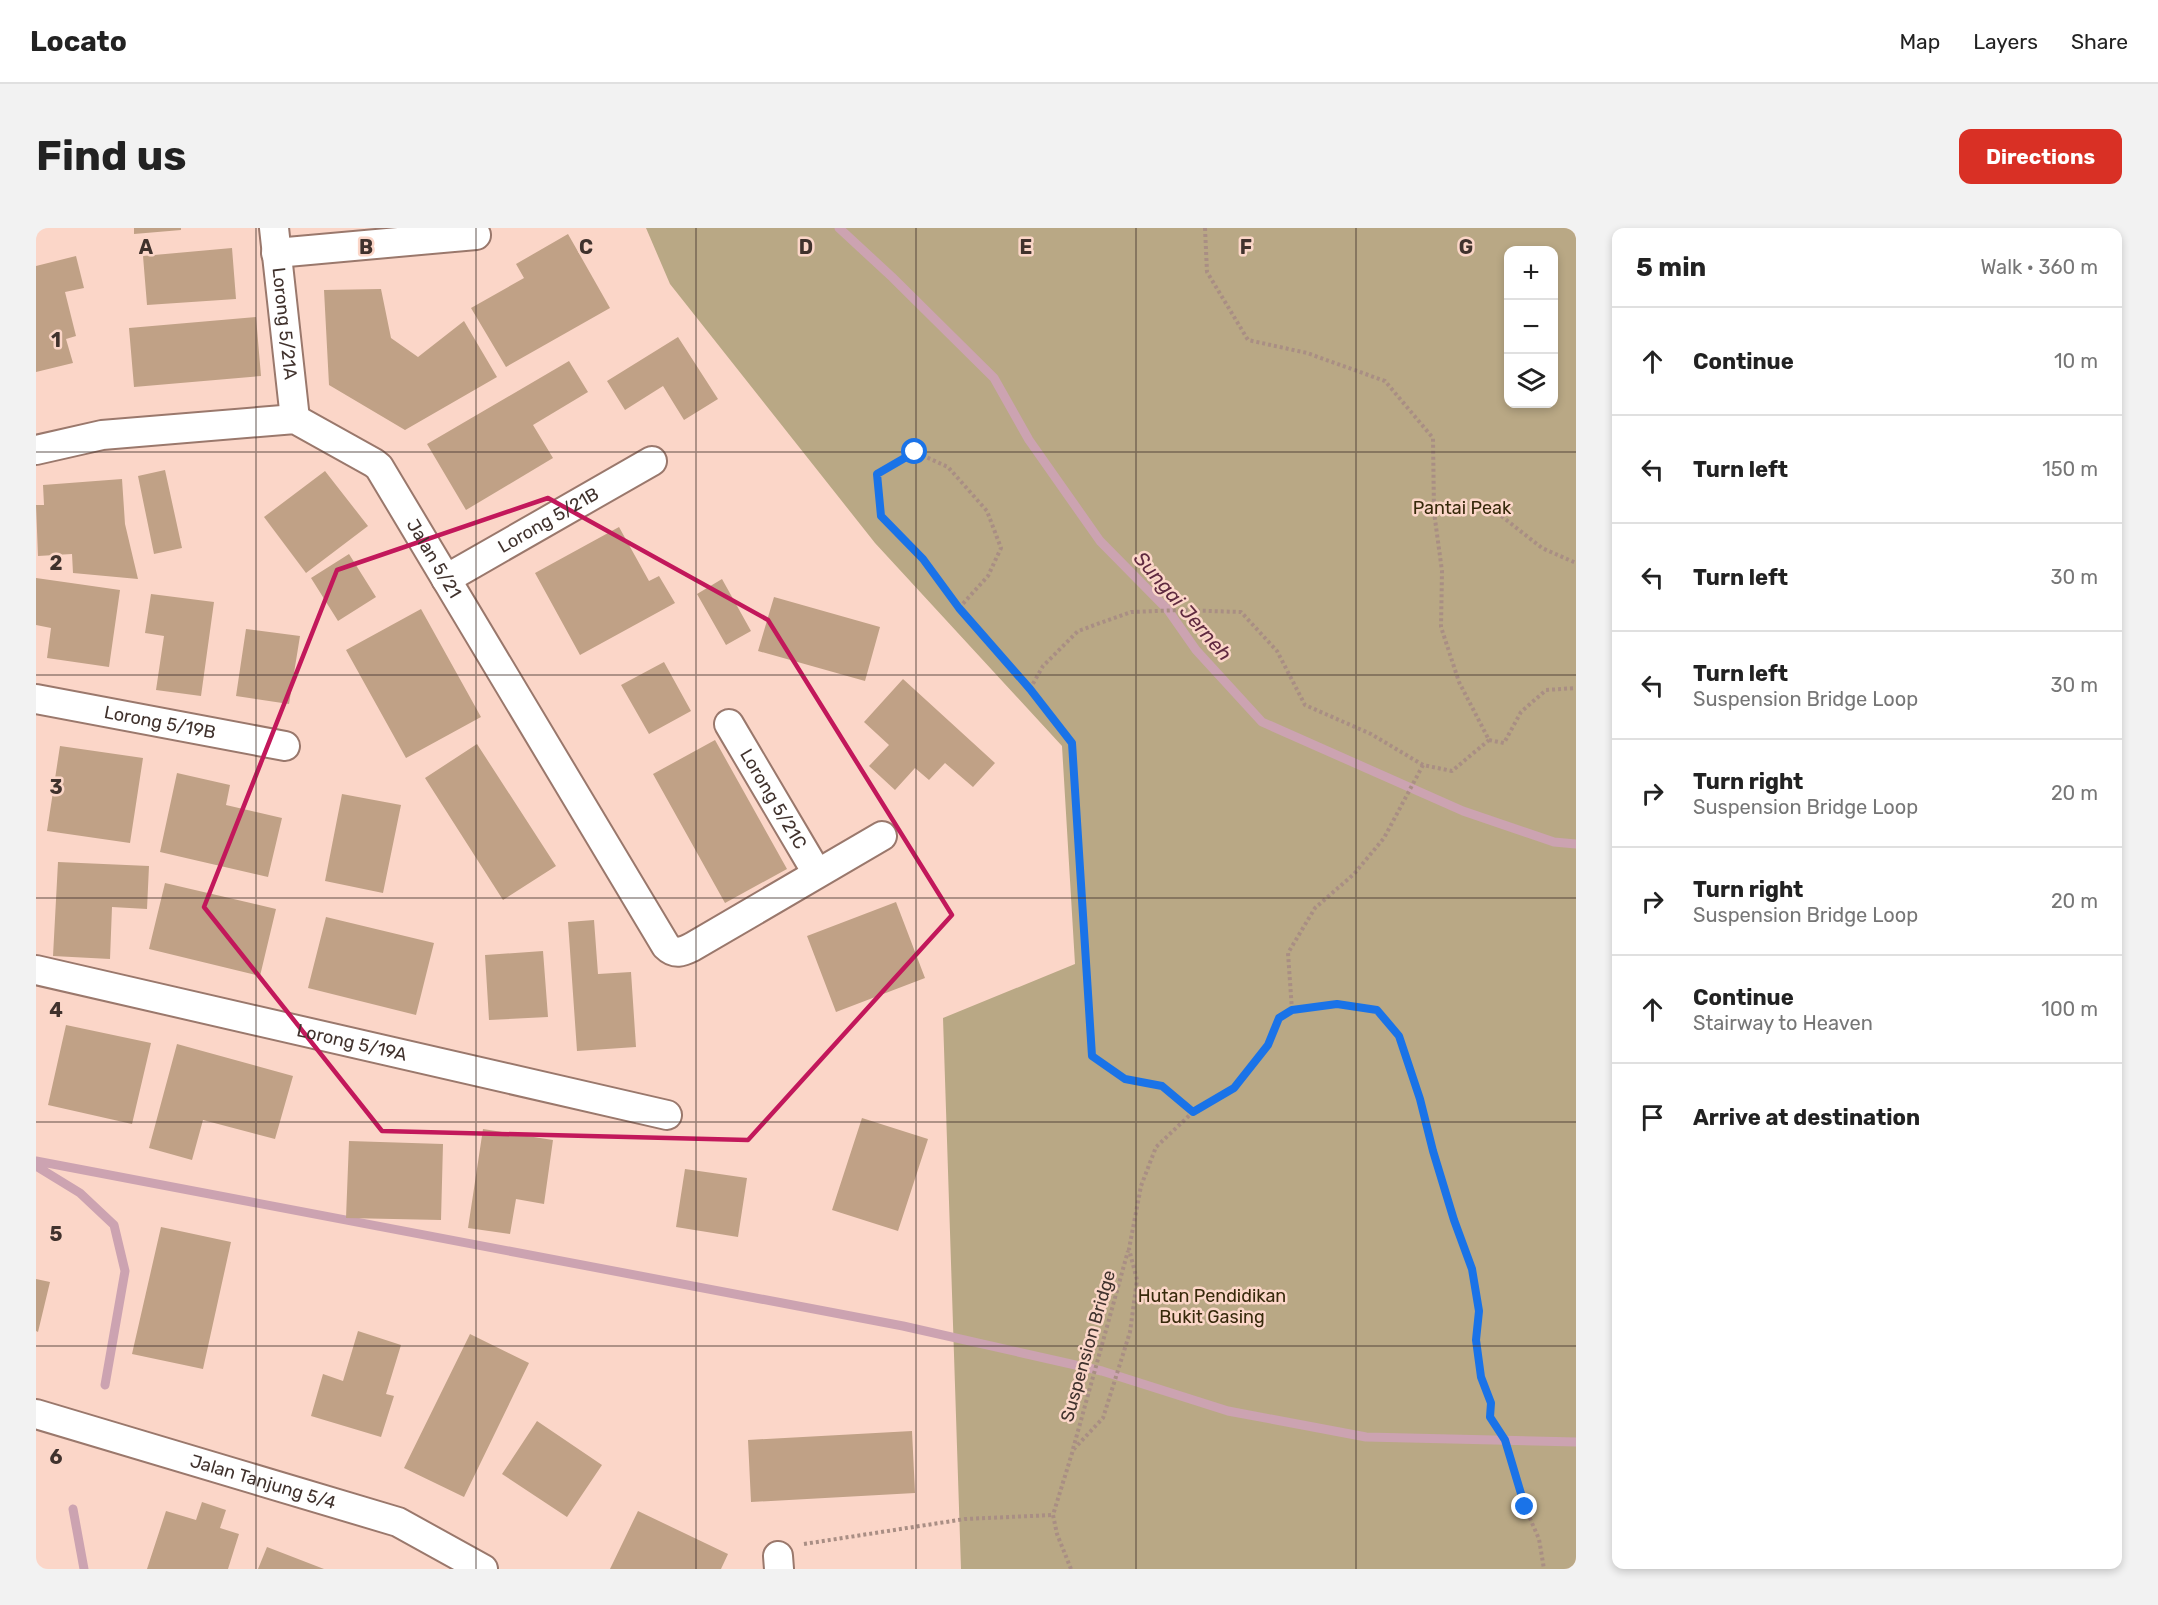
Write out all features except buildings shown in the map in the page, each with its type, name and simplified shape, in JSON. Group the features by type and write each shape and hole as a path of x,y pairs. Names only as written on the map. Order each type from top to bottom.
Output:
{"street":[{"path":"275,240 476,236"},
{"name":"Lorong 5/21A","path":"275,240 295,419"},
{"path":"36,450 102,435 295,419"},
{"name":"Jalan 5/21","path":"295,419 379,467 671,951 677,952 692,947 817,873"},
{"name":"Lorong 5/21B","path":"446,579 652,461"},
{"name":"Lorong 5/19B","path":"36,699 285,746"},
{"name":"Lorong 5/21C","path":"729,724 817,873"},
{"path":"817,873 882,836"},
{"name":"Lorong 5/19A","path":"36,970 667,1114"},
{"name":"Jalan Tanjung 5/4","path":"36,1414 398,1522 483,1569"}],"path":[{"path":"1205,228 1207,272 1248,340 1307,353 1385,381 1433,438 1434,512 1442,571 1441,627 1459,682 1489,740"},
{"path":"959,608 988,576 1001,548 987,511 948,467 915,452 877,474 881,516 923,559 959,608 1030,689 1072,743 1092,1056 1125,1079 1162,1086 1193,1112"},
{"path":"1434,512 1486,504 1542,548 1576,563"},
{"path":"1030,689 1043,666 1078,632 1131,612 1180,610 1241,612 1277,651 1305,705 1371,734 1423,765 1452,771 1489,740"},
{"path":"1489,740 1504,743 1521,712 1546,690 1576,688"},
{"path":"1423,765 1384,838 1353,874 1315,908 1288,953 1292,1010 1337,1004 1377,1010 1399,1036 1420,1099 1454,1220 1472,1269 1479,1311 1476,1340 1481,1377 1491,1403 1490,1417 1505,1440 1525,1507 1539,1539 1544,1569"},
{"name":"Suspension Bridge","path":"1053,1515 1129,1250 1140,1186 1156,1147 1193,1112 1234,1088 1268,1045 1279,1018 1292,1010"},
{"path":"1073,1450 1104,1418 1121,1365 1130,1332 1137,1280 1129,1250"},
{"path":"779,1562 806,1543 966,1519 1053,1515 1057,1534 1071,1569"}],"highlighted area":[{"path":"548,498 768,620 952,915 748,1140 382,1131 204,907 337,570"}],"green space":[{"name":"Hutan Pendidikan Bukit Gasing","path":"646,228 1576,228 1576,1569 961,1569 943,1018 1075,964 1062,746 875,543 670,284"}],"waterway":[{"name":"Sungai Jerneh","path":"839,228 994,378 1029,440 1100,541 1168,610 1196,650 1262,722 1463,811 1554,842 1576,844"},
{"path":"36,1161 903,1326 1102,1371 1228,1411 1366,1437 1576,1442"},
{"path":"36,1166 80,1193 114,1225 125,1271 105,1385"},
{"path":"73,1509 84,1569"}],"route":[{"path":"915,452 877,474 881,516 923,559 959,608 1030,689 1072,743 1092,1056 1125,1079 1162,1086 1193,1112 1234,1088 1268,1045 1279,1018 1292,1010 1337,1004 1377,1010 1399,1036 1420,1099 1454,1220 1472,1269 1479,1311 1476,1340 1481,1377 1491,1403 1490,1417 1505,1440 1525,1507"}],"park label":[{"name":"Pantai Peak","path":"1462,508"}]}
